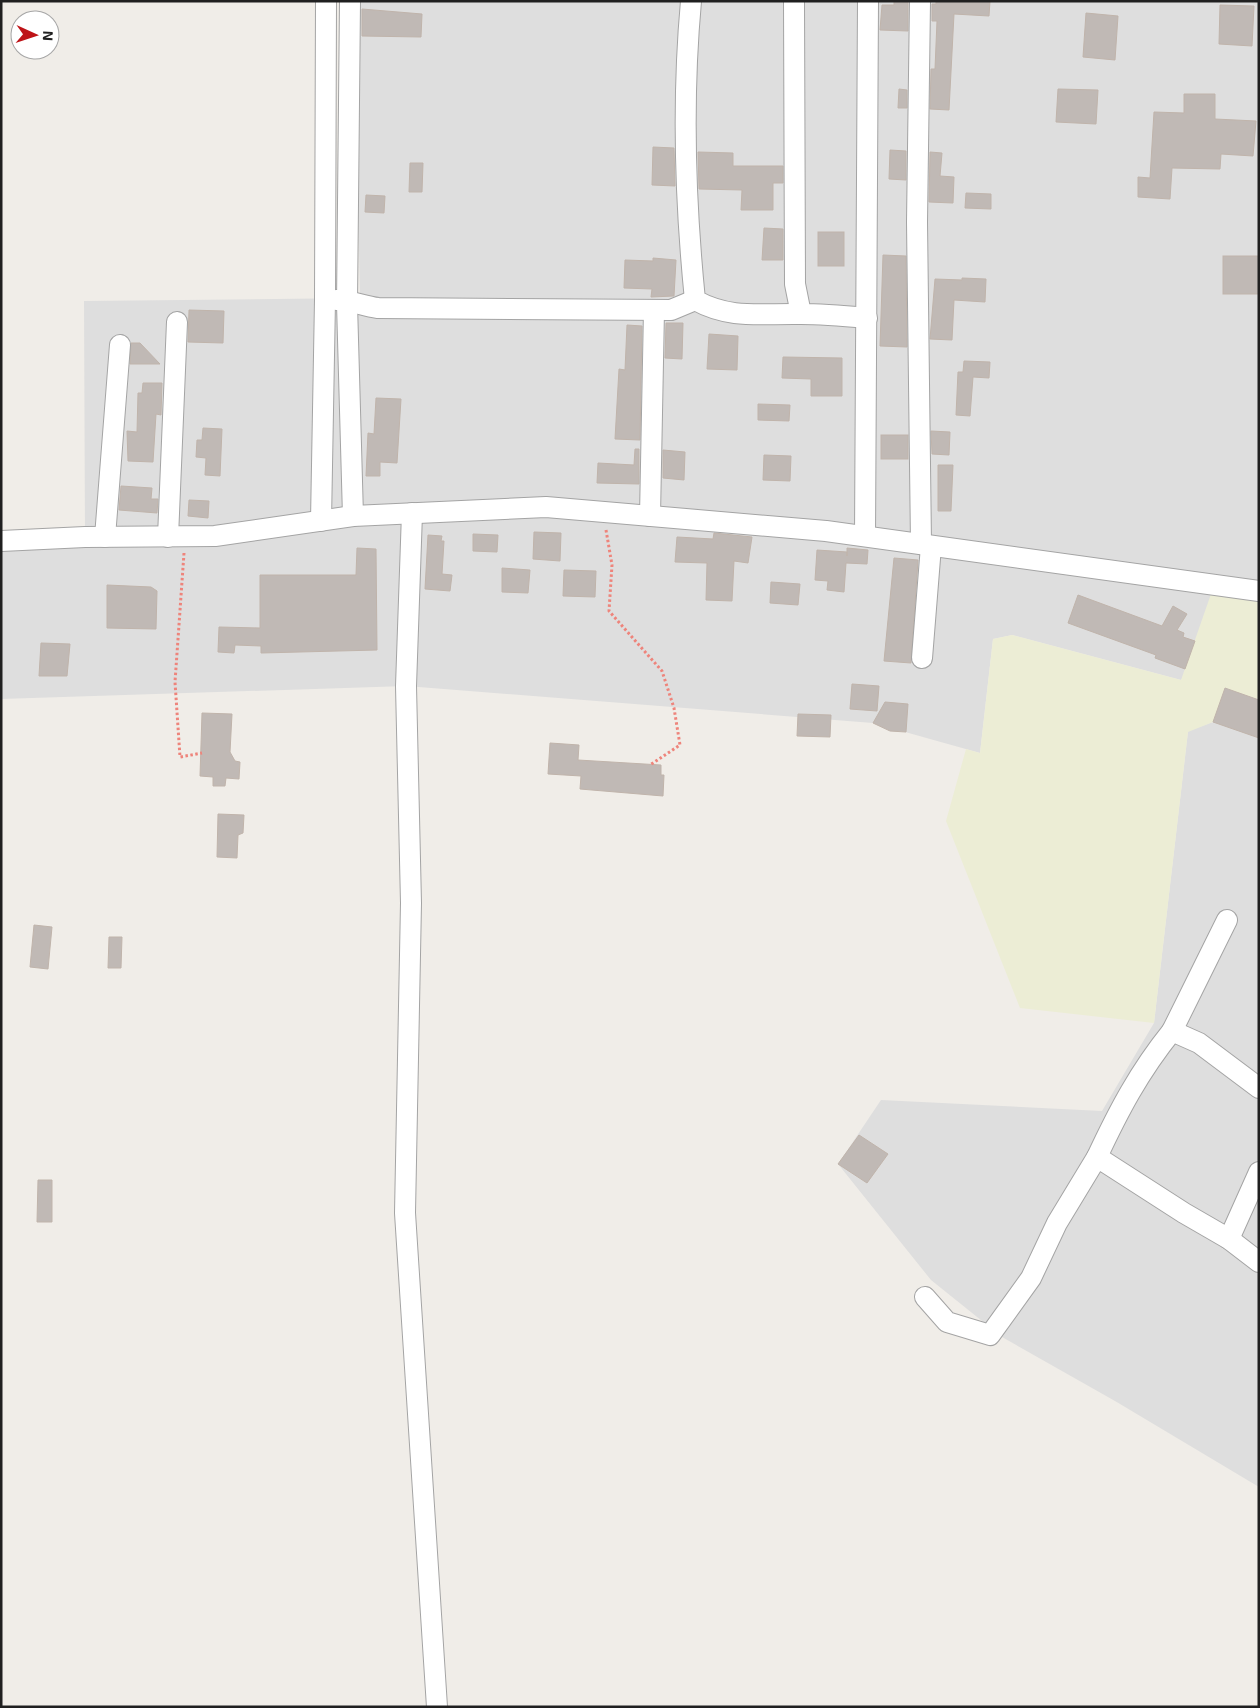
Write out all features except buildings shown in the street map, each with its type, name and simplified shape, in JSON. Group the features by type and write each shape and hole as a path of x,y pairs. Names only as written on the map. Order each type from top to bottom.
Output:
{"street":[{"path":"321,522 325,300 326,1"},
{"path":"350,1 347,300 353,516"},
{"path":"691,1 686,60 686,175 695,300"},
{"path":"794,1 795,284 801,314"},
{"path":"865,536 868,1"},
{"path":"920,1 917,222 926,545 922,658"},
{"path":"325,300 347,300 358,306 378,308 654,310 671,310 695,300"},
{"path":"695,300 713,310 771,316 801,314 867,318"},
{"path":"650,516 654,310"},
{"path":"176,537 177,322"},
{"path":"104,537 120,345"},
{"path":"1,541 104,537 215,536 353,516 546,507 865,536 1259,591"},
{"path":"412,513 406,686 411,903 405,1213 437,1707"},
{"path":"925,1297 947,1322 990,1335 1031,1278 1057,1223 1097,1157 1123,1100 1151,1057 1172,1031 1227,920"},
{"path":"1172,1031 1199,1043 1259,1088"},
{"path":"1097,1157 1184,1213 1229,1239 1259,1262"},
{"path":"1229,1239 1259,1172"}],"path":[{"path":"604,512 612,565 609,611 662,671 674,708 680,745 650,764"},
{"path":"176,537 185,567 175,682 180,757 202,753"}],"shaded area":[{"path":"354,1 1259,1 1259,599 1181,680 1012,635 993,639 980,753 873,723 406,686 1,699 1,542 85,537 84,301 360,298"},
{"path":"1225,688 1257,699 1259,695 1259,1487 1115,1401 1002,1337 931,1280 838,1164 881,1100 1102,1111 1154,1023 1188,731 1213,722"}],"green space":[{"path":"1212,591 1259,599 1259,695 1257,699 1225,688 1213,722 1188,732 1154,1023 1020,1008 946,821 966,749 980,753 993,639 1012,635 1181,680"}]}
